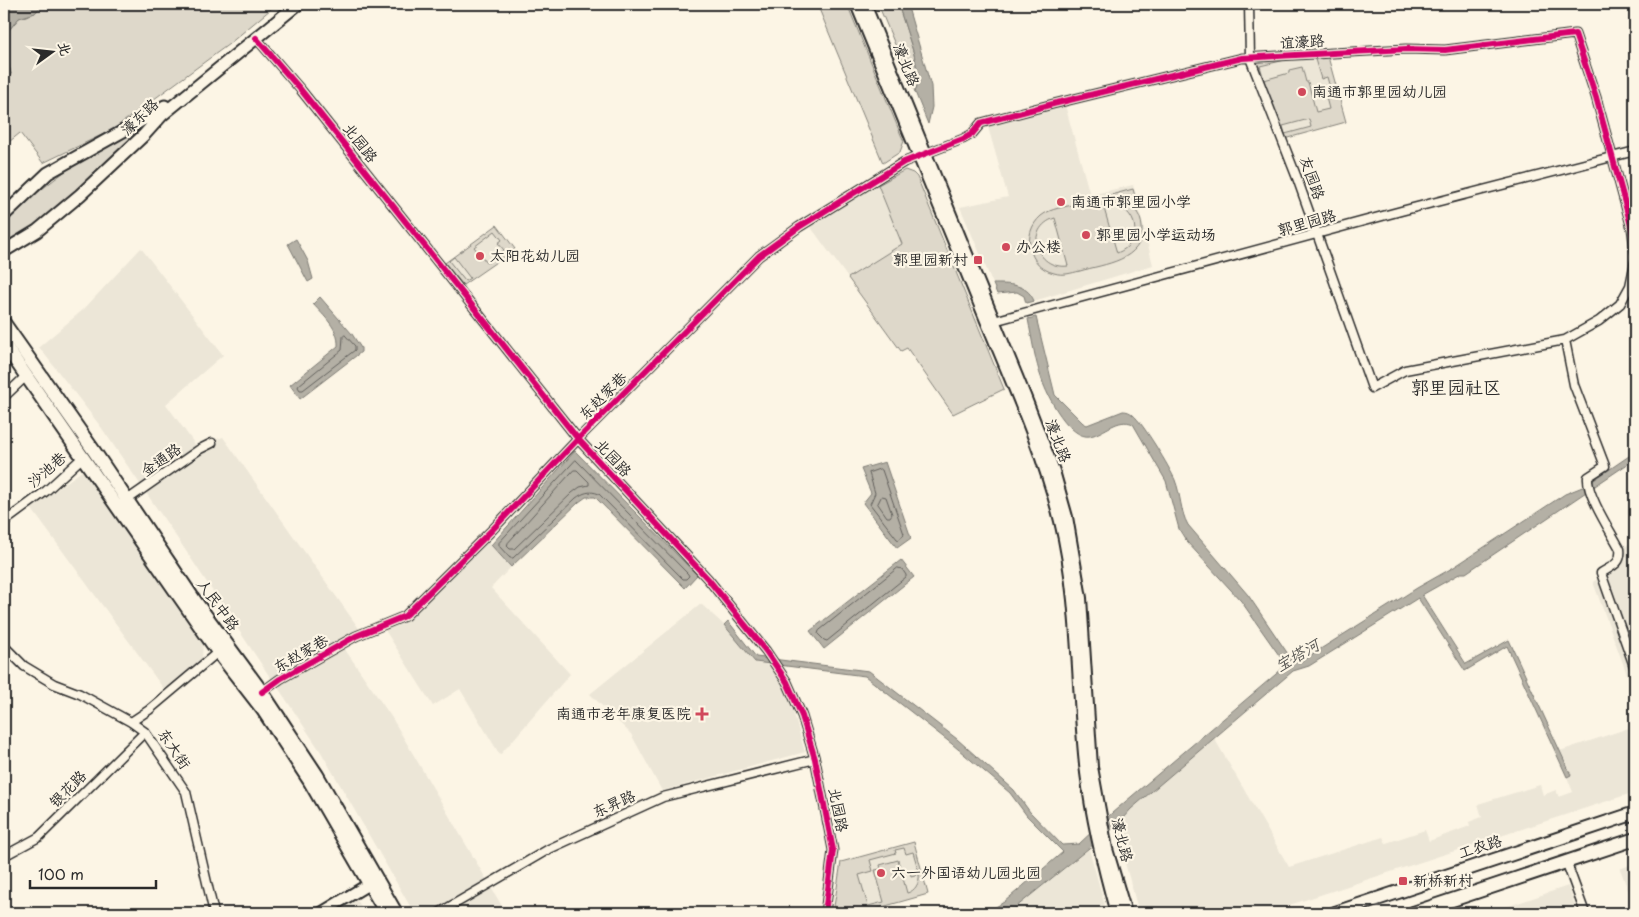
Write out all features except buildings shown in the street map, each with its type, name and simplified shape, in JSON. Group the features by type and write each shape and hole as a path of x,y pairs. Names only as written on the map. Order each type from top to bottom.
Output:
{"main road":[{"name":"濠东路","path":"4,215 48,174 160,109 287,4"},
{"name":"濠东路","path":"4,252 37,232 80,196 162,115 298,4"},
{"name":"人民中路","path":"4,323 195,601 262,692 317,775 396,913"},
{"name":"人民中路","path":"4,344 218,652 257,700 309,780 386,913"},
{"name":"工农路","path":"1335,913 1635,813"},
{"path":"1413,913 1635,839"}],"street":[{"name":"濠北路","path":"856,4 922,155 991,322 1048,476 1060,522 1074,599 1086,772 1116,913"},
{"name":"濠北路","path":"865,4 922,155"},
{"name":"友园路","path":"1249,4 1250,58 1273,113 1318,234 1372,388 1405,370 1565,340"},
{"name":"谊濠路","path":"922,155 963,139 972,134 980,123 1250,58 1406,49 1445,50 1575,34 1596,97 1612,156"},
{"name":"北园路","path":"256,38 301,90 578,439 708,579 770,657 793,695 816,759 833,850 825,913"},
{"name":"郭里园路","path":"991,322 1635,151"},
{"name":"东赵家巷","path":"262,692 356,636 405,616 492,530 578,439 759,256 799,227 904,162 922,155"},
{"path":"1612,156 1632,229 1635,251"},
{"path":"1635,262 1630,286 1620,304 1599,321 1565,340 1574,385 1605,466 1588,477 1590,494 1620,549 1621,556 1618,563 1601,573 1635,669"},
{"path":"4,397 26,376"},
{"name":"金通路","path":"126,500 212,443"},
{"name":"沙池巷","path":"4,520 46,491 83,456"},
{"name":"东大街","path":"4,646 24,666 54,684 80,694 131,722 145,732 186,792 214,913"},
{"path":"131,722 149,710 218,652"},
{"name":"银花路","path":"4,856 39,837 47,830 145,732"},
{"name":"东昇路","path":"439,913 549,849 663,798 816,759"},
{"name":"濠北路","path":"1103,850 1126,913"},
{"path":"1566,861 1585,913"},
{"path":"321,913 369,884"}],"shaded area":[{"path":"43,4 277,4 229,44 112,130 43,163 20,133 4,146 4,83 11,74 4,45 4,36 19,18 35,13"},
{"path":"817,4 847,4 904,141 900,152 883,163"},
{"path":"878,4 898,4 914,54 919,80 915,92"},
{"name":"南通市郭里园幼儿园","path":"1327,53 1346,122 1284,139 1256,63"},
{"name":"南通市郭里园幼儿园","path":"1327,53 1346,122 1284,139 1254,56","holes":["1302,56 1314,56 1321,79 1327,77 1330,88 1324,90 1329,109 1316,112 1302,67 1264,80 1260,66","1309,119 1311,127 1285,134 1283,126"]},
{"name":"南通市郭里园小学","path":"1065,105 1090,195 1133,185 1153,265 1034,301 1032,295 1016,284 993,284 960,207 1008,197 988,127"},
{"path":"132,133 132,139 93,177 39,224 4,246 4,226 25,202 85,156"},
{"path":"905,170 917,177 1004,389 953,414 907,348 901,351 848,278 902,244 878,185"},
{"path":"878,185 902,244 848,278 810,226"},
{"path":"1133,189 1135,196 1124,200 1136,211 1142,227 1141,238 1137,247 1130,254 1111,263 1067,274 1045,270 1038,264 1030,249 1029,240 1035,223 1041,216 1054,209","holes":["1110,204 1127,212 1132,218 1134,226 1132,241 1126,248 1117,253 1103,205","1055,218 1068,266 1048,262 1041,255 1038,247 1039,230 1045,223"]},
{"name":"太阳花幼儿园","path":"497,225 515,249 463,285 445,263"},
{"name":"太阳花幼儿园","path":"497,225 515,249 463,285 445,263","holes":["495,231 502,240 498,243 504,250 487,263 474,247","454,257 470,278 465,281 449,261"]},
{"path":"141,248 223,355 166,404 196,446 223,437 360,630 273,679 101,427 39,347 84,309"},
{"path":"82,471 203,642 200,664 166,692 31,508"},
{"path":"486,539 511,567 491,588 570,674 500,755 460,689 433,706 385,630 407,620"},
{"path":"1635,540 1635,696 1593,582 1626,560 1623,548"},
{"name":"南通市老年康复医院","path":"701,604 724,625 755,662 772,664 774,671 788,694 805,752 662,791 631,734 590,694"},
{"path":"344,648 392,718 506,913 414,913 321,752 279,689 282,682"},
{"path":"1635,726 1635,792 1265,913 1139,913 1115,827 1130,809 1214,738 1289,867 1383,837 1386,843 1425,830 1429,841 1470,826 1469,822 1482,817 1478,804 1540,785 1543,795 1556,790 1559,797 1573,792 1567,777 1571,775 1560,751"},
{"name":"六一外国语幼儿园北园","path":"914,842 928,894 861,913 833,913 841,862"},
{"name":"六一外国语幼儿园北园","path":"914,842 928,894 861,913 833,913 841,862","holes":["904,848 906,854 913,852 918,869 910,872 911,876 919,874 916,886 907,893 898,860 880,865 881,869 875,870 884,902 868,906 859,875 873,871 870,860 896,853 895,850"]},
{"path":"1089,849 1107,913 1007,913 1010,912"},
{"path":"1635,863 1635,908 1620,869"},
{"path":"1568,886 1578,913 1488,913"},
{"path":"357,900 365,913 335,913"}],"water":[{"path":"4,4 43,4 35,13 19,18 4,36"},
{"path":"898,4 907,4 931,86 932,107 928,124 915,92 919,80 914,54"},
{"path":"4,45 11,74 4,83"},
{"path":"296,239 308,261 313,279 308,282 288,244"},
{"path":"993,284 1022,288 1031,295 1034,301 1026,303 1024,296 1017,292 997,294"},
{"path":"320,297 352,334 361,348 361,352 300,399 290,385 338,346 338,340 333,328 313,304"},
{"path":"1036,317 1055,395 1087,425 1123,411 1132,414 1156,446 1172,474 1188,525 1248,595 1288,654 1296,660 1303,660 1417,588 1454,567 1565,494 1585,486 1635,452 1635,459 1466,573 1461,573 1422,595 1466,664 1509,640 1571,775 1567,777 1507,646 1465,671 1418,598 1309,666 1293,671 1131,809 1115,827 1010,912 986,913 1004,902 1063,852 1027,816 1010,793 952,744 865,676 755,662 724,625 728,621 756,657 869,671 957,739 1014,790 1030,812 1062,845 1079,844 1112,813 1282,669 1281,658 1241,601 1187,542 1179,529 1166,481 1133,424 1122,422 1090,436 1082,435 1075,431 1060,416 1045,387 1037,365 1028,319"},
{"path":"575,451 697,575 685,588 595,497 586,497 579,502 511,567 491,545"},
{"path":"885,462 911,538 897,548 863,503 871,493 861,469"},
{"path":"901,560 914,577 824,649 810,631"}],"cycle path":[{"path":"262,692 280,679 356,636 405,616 493,529 578,439 759,256 799,227 904,162 963,139 972,134 981,123 1242,58 1406,49 1445,50 1575,34 1596,97 1632,229 1635,251"},
{"path":"256,38 301,90 578,439 708,579 766,651 787,682 802,716 815,759 833,850 825,913"}],"place":[{"name":"南通市郭里园幼儿园","path":"1302,92"},
{"name":"南通市郭里园小学","path":"1061,202"},
{"name":"郭里园小学运动场","path":"1086,235"},
{"name":"办公楼","path":"1006,247"},
{"name":"太阳花幼儿园","path":"480,256"},
{"name":"郭里园新村","path":"978,260"},
{"name":"南通市老年康复医院","path":"702,714"},
{"name":"六一外国语幼儿园北园","path":"881,873"},
{"name":"新桥新村","path":"1403,881"}],"district":[{"name":"郭里园社区","path":"1456,388"}],"water label":[{"name":"宝塔河","path":"1297,655"}]}
